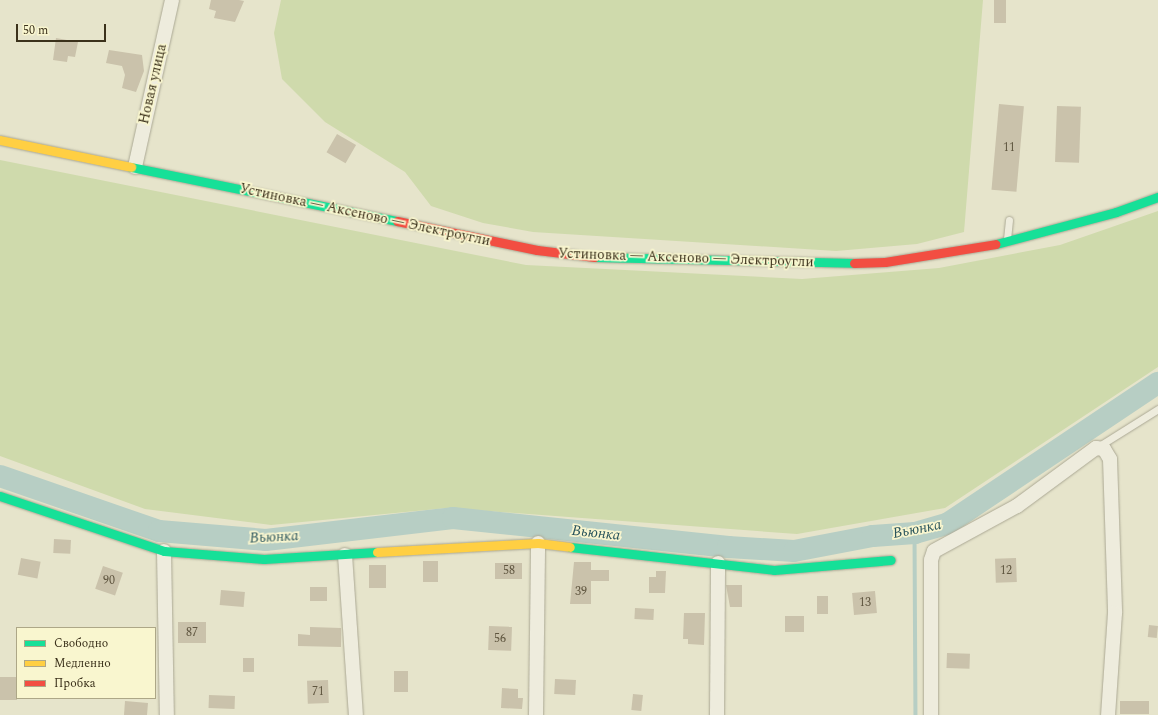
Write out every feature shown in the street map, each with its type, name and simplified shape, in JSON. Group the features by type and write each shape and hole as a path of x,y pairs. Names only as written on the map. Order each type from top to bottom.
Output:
{"main road":[{"name":"Устиновка — Аксеново — Электроугли","path":"0,140 537,250 594,256 837,264 885,262 1007,242 1109,214 1158,197"},
{"path":"0,496 164,551 264,559 538,543 774,570 891,560"}],"street":[{"name":"Новая улица","path":"134,167 172,0"},
{"path":"931,715 931,560 934,552 1017,506 1096,448 1104,449 1110,459 1115,613 1108,715"},
{"path":"536,715 538,543"},
{"path":"164,551 167,715"},
{"path":"345,555 356,715"},
{"path":"717,715 718,563"}],"lane":[{"path":"1007,242 1009,220"},
{"path":"1096,448 1158,409"}],"green space":[{"path":"281,0 983,0 964,232 917,244 836,251 533,232 483,223 431,206 405,172 325,122 282,79 274,33"},
{"path":"0,160 526,265 802,279 939,268 1060,245 1158,211 1158,367 945,508 797,534 447,508 271,525 145,509 0,456"}],"building":[{"path":"211,0 244,1 235,22 214,18 216,11 209,9"},
{"path":"994,0 1006,0 1006,23 994,23"},
{"path":"56,38 78,42 75,57 68,56 67,62 53,60"},
{"path":"109,50 142,55 144,71 136,92 122,88 125,75 122,66 106,63"},
{"path":"999,104 1024,106 1016,192 992,190"},
{"path":"1057,106 1081,107 1079,163 1055,162"},
{"path":"337,134 356,145 346,163 326,152"},
{"path":"54,539 71,540 70,554 53,553"},
{"path":"21,558 41,562 37,579 18,575"},
{"path":"1016,558 1017,582 996,583 995,559"},
{"path":"423,561 438,561 438,582 423,582"},
{"path":"574,562 591,562 591,570 609,570 609,581 591,581 591,604 570,604"},
{"path":"495,563 522,563 522,579 495,579"},
{"path":"369,565 386,565 386,588 369,588"},
{"path":"103,566 123,573 115,596 95,589"},
{"path":"656,571 666,571 665,593 649,593 649,577 656,577"},
{"path":"726,585 742,585 742,607 730,607"},
{"path":"310,587 327,587 327,601 310,601"},
{"path":"221,590 245,592 244,607 220,605"},
{"path":"875,591 877,613 854,615 852,593"},
{"path":"817,596 828,596 828,614 817,614"},
{"path":"635,608 654,609 653,620 634,619"},
{"path":"684,613 705,613 704,645 688,644 688,639 683,639"},
{"path":"785,616 804,616 804,632 785,632"},
{"path":"178,622 206,622 206,643 178,643"},
{"path":"1149,625 1158,626 1157,638 1148,637"},
{"path":"489,626 512,627 511,651 488,650"},
{"path":"310,627 341,628 341,647 298,646 298,634 310,635"},
{"path":"947,653 970,654 969,669 946,668"},
{"path":"243,658 254,658 254,672 243,672"},
{"path":"394,671 408,671 408,692 394,692"},
{"path":"0,677 16,677 17,700 0,700"},
{"path":"555,679 576,680 575,695 554,694"},
{"path":"328,680 329,703 308,704 307,681"},
{"path":"502,688 518,689 518,698 523,698 522,709 501,708"},
{"path":"633,694 643,695 641,711 631,710"},
{"path":"209,695 235,696 235,709 209,708"},
{"path":"125,701 148,703 147,715 124,715"},
{"path":"1120,701 1149,701 1149,714 1120,714"}],"waterway":[{"name":"Вьюнка","path":"0,476 159,531 266,540 453,518 728,547 794,551 873,536 915,533 947,524 1158,383"},
{"path":"915,533 916,715"}],"traffic: fast":[{"path":"131,167 397,221"},
{"path":"996,244 1116,212 1158,197"},
{"path":"595,257 854,263"},
{"path":"0,496 164,551 264,559 377,552"},
{"path":"570,547 774,570 891,560"}],"traffic: slow":[{"path":"0,140 131,167"},
{"path":"377,552 538,543 570,547"}],"traffic: jam":[{"path":"397,221 537,250 595,257"},
{"path":"854,263 885,262 996,244"}]}
